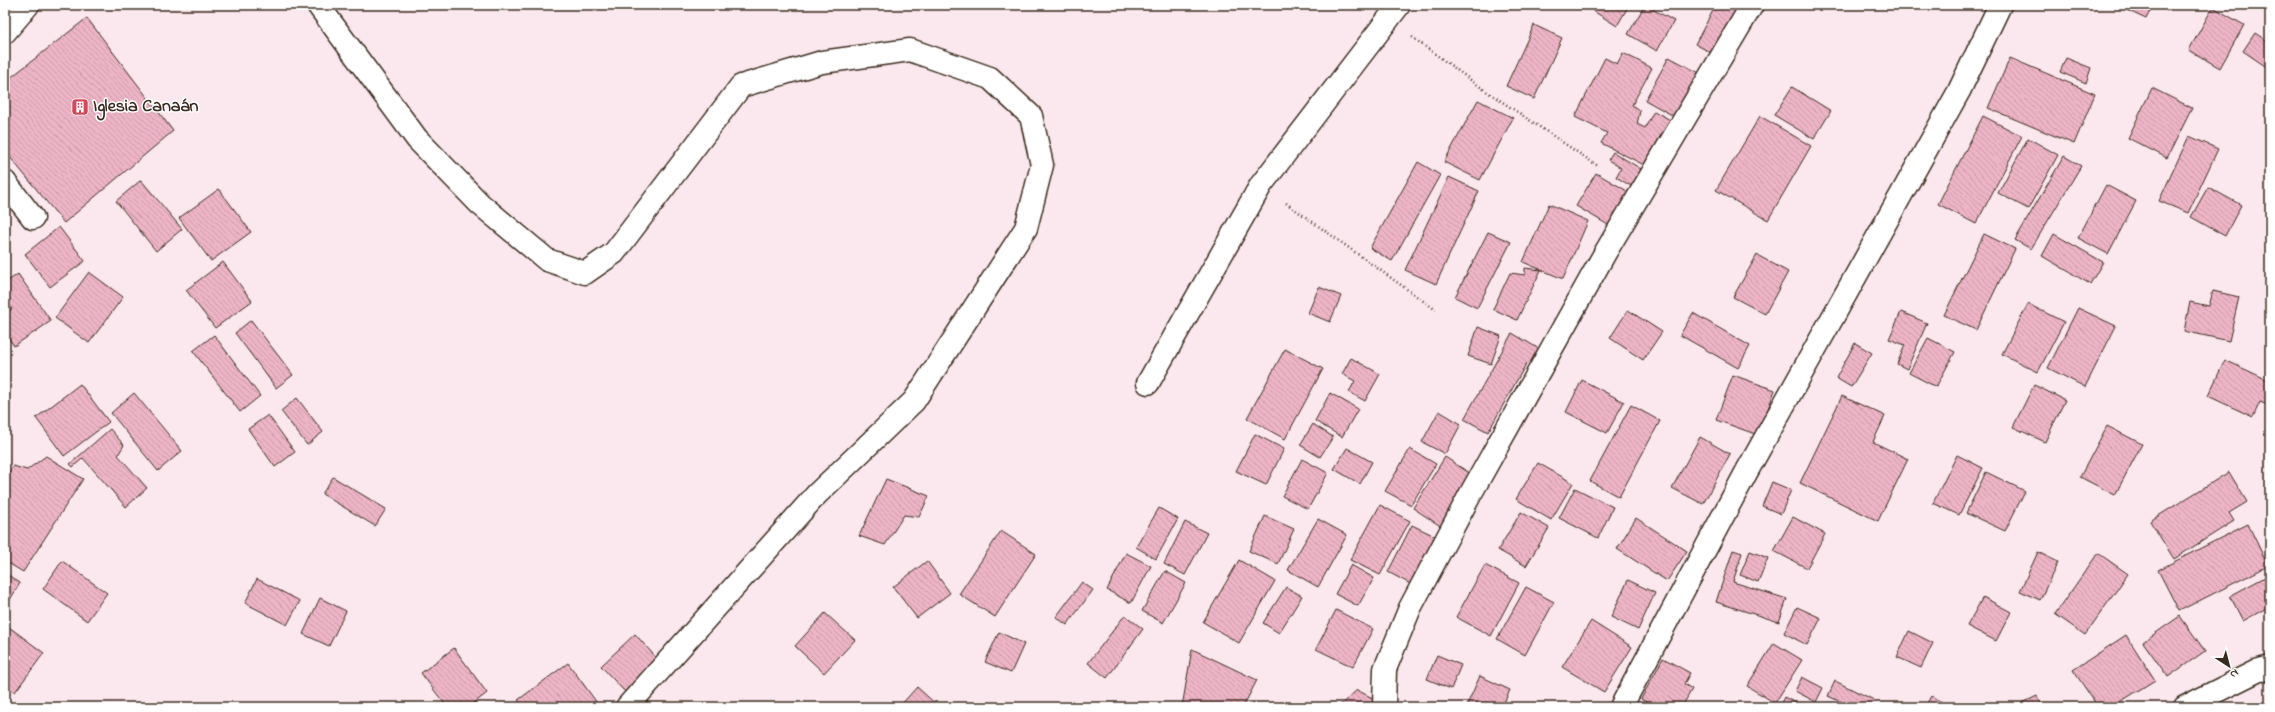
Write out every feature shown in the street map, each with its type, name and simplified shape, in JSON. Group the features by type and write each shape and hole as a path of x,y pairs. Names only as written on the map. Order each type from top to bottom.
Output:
{"street":[{"path":"5,32 28,5"},
{"path":"318,5 417,139 480,204 547,260 585,273 614,253 741,86 822,62 910,50 990,78 1030,116 1042,165 1026,228 914,401 817,494 627,707"},
{"path":"1384,707 1385,669 1410,608 1471,493 1605,253 1752,5"},
{"path":"1621,707 1748,471 1959,91 2000,5"},
{"path":"1148,383 1261,185 1394,12"},
{"path":"5,182 33,218"},
{"path":"2185,707 2259,670 2270,667"}],"path":[{"path":"1394,12 1484,89 1598,166"},
{"path":"1261,185 1436,310"}],"building":[{"path":"1588,5 1629,5 1617,26 1587,7"},
{"path":"1645,5 1674,21 1657,51 1628,34"},
{"path":"1716,5 1745,5 1717,56 1695,44"},
{"path":"2116,5 2153,5 2146,19"},
{"path":"2155,5 2171,5 2168,11"},
{"path":"2213,7 2244,25 2220,68 2189,50"},
{"name":"Iglesia Canaán","path":"87,18 173,131 64,223 5,151 5,82"},
{"path":"1534,25 1562,38 1534,99 1506,86"},
{"path":"2255,33 2270,43 2268,68 2243,51"},
{"path":"1623,53 1652,68 1632,105 1640,111 1637,124 1645,128 1654,111 1676,123 1652,169 1601,143 1607,133 1575,117 1605,58 1617,64"},
{"path":"1669,57 1703,75 1679,119 1645,100"},
{"path":"2010,58 2095,94 2074,144 1988,108"},
{"path":"2066,58 2091,68 2086,83 2060,72"},
{"path":"1792,87 1831,111 1814,139 1774,115"},
{"path":"2152,88 2192,108 2167,158 2128,138"},
{"path":"1478,100 1513,118 1480,180 1444,162"},
{"path":"1760,116 1811,146 1768,220 1716,190"},
{"path":"1983,116 2022,136 1976,224 1938,204"},
{"path":"2189,136 2218,149 2188,213 2159,201"},
{"path":"2028,138 2058,155 2028,209 1998,193"},
{"path":"1613,152 1651,175 1641,192 1616,177 1621,168 1608,160"},
{"path":"2064,156 2081,166 2031,249 2015,240"},
{"path":"1418,162 1440,175 1392,261 1370,248"},
{"path":"1596,173 1636,196 1615,229 1576,206"},
{"path":"1449,177 1479,191 1436,284 1405,270"},
{"path":"141,180 182,229 156,251 116,201"},
{"path":"2106,185 2136,201 2108,254 2078,238"},
{"path":"2208,187 2241,205 2225,236 2191,217"},
{"path":"219,189 251,232 211,261 179,218"},
{"path":"1549,204 1588,221 1563,279 1523,262"},
{"path":"59,227 85,261 50,287 25,254"},
{"path":"1488,232 1511,242 1477,308 1455,297"},
{"path":"1984,234 2015,249 1976,330 1944,315"},
{"path":"2054,234 2103,262 2090,284 2042,256"},
{"path":"1757,255 1788,272 1765,314 1733,297"},
{"path":"223,262 252,301 215,328 186,290"},
{"path":"1525,268 1541,270 1517,320 1493,309 1510,273 1525,275"},
{"path":"89,272 123,297 89,343 55,318"},
{"path":"18,274 51,321 14,346 5,333 5,313 12,309 5,299 5,283"},
{"path":"1319,287 1341,296 1330,322 1308,313"},
{"path":"2213,291 2239,297 2229,341 2184,331 2190,302 2209,306"},
{"path":"2028,304 2064,322 2038,372 2002,354"},
{"path":"2078,308 2116,326 2085,387 2048,368"},
{"path":"1628,310 1662,332 1643,360 1610,338"},
{"path":"1901,312 1927,323 1907,369 1897,364 1905,345 1889,339"},
{"path":"1693,313 1750,346 1738,368 1680,335"},
{"path":"251,320 293,375 276,388 235,333"},
{"path":"1478,327 1501,336 1491,364 1468,356"},
{"path":"1512,333 1541,350 1532,366 1526,364 1488,432 1464,419"},
{"path":"214,335 260,396 240,412 193,351"},
{"path":"1928,338 1955,352 1936,387 1909,373"},
{"path":"1855,343 1872,353 1851,387 1836,378"},
{"path":"1285,349 1323,369 1285,439 1247,418"},
{"path":"1351,358 1380,374 1365,401 1349,392 1355,381 1342,374"},
{"path":"2225,360 2270,381 2270,406 2260,402 2253,417 2208,396"},
{"path":"1733,375 1775,390 1758,435 1716,420"},
{"path":"1582,380 1624,402 1607,433 1566,412"},
{"path":"80,384 109,422 64,456 36,418"},
{"path":"2034,385 2065,400 2045,442 2013,427"},
{"path":"134,393 182,451 158,471 111,413"},
{"path":"1330,393 1358,409 1342,437 1315,421"},
{"path":"1842,396 1885,416 1873,442 1908,459 1878,521 1800,483"},
{"path":"297,398 323,432 307,445 281,411"},
{"path":"1631,405 1660,421 1619,497 1590,481"},
{"path":"1439,411 1461,424 1445,454 1422,442"},
{"path":"268,415 295,452 275,467 248,429"},
{"path":"1313,424 1333,437 1320,457 1300,445"},
{"path":"2107,426 2142,444 2115,495 2080,477"},
{"path":"110,429 124,445 118,455 147,488 126,507 83,458 73,467 70,464"},
{"path":"1255,434 1284,449 1266,485 1236,471"},
{"path":"1700,437 1730,454 1703,504 1672,488"},
{"path":"1347,448 1372,462 1360,484 1334,469"},
{"path":"1410,449 1436,464 1411,505 1385,491"},
{"path":"1957,455 1983,468 1959,515 1933,503"},
{"path":"46,456 83,479 23,572 5,561 5,478 13,466 27,470"},
{"path":"1445,457 1477,478 1445,529 1413,508"},
{"path":"1302,459 1328,473 1308,509 1282,496"},
{"path":"1538,463 1573,483 1551,520 1516,499"},
{"path":"1986,472 2025,491 2005,531 1966,513"},
{"path":"2229,472 2247,502 2229,513 2234,521 2174,559 2150,521"},
{"path":"333,477 386,509 375,526 322,494"},
{"path":"886,479 929,496 919,517 904,515 885,545 859,536"},
{"path":"1772,482 1791,490 1781,514 1762,506"},
{"path":"1575,488 1613,507 1598,538 1559,518"},
{"path":"1380,505 1410,521 1380,575 1350,560"},
{"path":"1159,508 1178,519 1156,559 1136,547"},
{"path":"1521,512 1549,528 1526,566 1498,550"},
{"path":"1265,516 1294,529 1278,564 1249,551"},
{"path":"1793,517 1825,534 1807,568 1774,551"},
{"path":"1636,518 1687,551 1667,581 1617,549"},
{"path":"1318,519 1347,535 1318,587 1288,570"},
{"path":"1185,522 1207,533 1185,575 1164,564"},
{"path":"2248,524 2268,566 2179,611 2158,570"},
{"path":"1412,525 1443,540 1418,588 1388,572"},
{"path":"1001,531 1036,554 995,617 959,594"},
{"path":"1733,550 1742,553 1733,582 1787,599 1779,622 1716,602"},
{"path":"1750,551 1768,558 1758,582 1740,575"},
{"path":"2038,552 2058,562 2040,600 2020,591"},
{"path":"1126,553 1151,566 1131,603 1107,590"},
{"path":"2098,553 2128,574 2085,635 2055,614"},
{"path":"1239,560 1275,581 1239,643 1203,622"},
{"path":"62,561 107,593 87,621 43,589"},
{"path":"927,561 950,593 917,618 893,587"},
{"path":"1351,565 1374,578 1358,606 1335,594"},
{"path":"1485,565 1519,583 1491,636 1456,617"},
{"path":"1165,571 1186,583 1163,623 1142,611"},
{"path":"5,573 20,583 5,608"},
{"path":"2267,576 2270,582 2270,606 2243,621 2230,596"},
{"path":"257,579 300,601 287,625 245,603"},
{"path":"1628,580 1655,593 1638,630 1611,617"},
{"path":"1082,582 1093,590 1067,625 1056,617"},
{"path":"1286,587 1302,596 1279,633 1263,623"},
{"path":"1526,587 1554,602 1525,655 1497,639"},
{"path":"1983,597 2011,612 1996,641 1967,626"},
{"path":"320,598 346,611 329,646 303,634"},
{"path":"1797,607 1821,618 1807,645 1784,633"},
{"path":"1336,610 1373,629 1353,667 1316,649"},
{"path":"825,613 855,640 824,673 795,646"},
{"path":"1125,615 1143,629 1107,678 1088,663"},
{"path":"2180,616 2205,651 2168,677 2143,642"},
{"path":"1591,621 1632,647 1604,692 1562,667"},
{"path":"5,624 44,653 15,692 5,685"},
{"path":"1909,631 1933,643 1921,668 1897,657"},
{"path":"999,632 1024,644 1011,673 985,662"},
{"path":"635,634 659,661 625,692 601,666"},
{"path":"2126,635 2155,680 2112,707 2098,707 2073,670"},
{"path":"1774,643 1802,660 1775,703 1747,686"},
{"path":"454,648 487,693 469,707 447,707 421,673"},
{"path":"1192,649 1257,680 1243,707 1182,707"},
{"path":"1437,655 1461,665 1451,689 1427,679"},
{"path":"1663,658 1690,673 1684,684 1692,689 1682,707 1656,707 1641,699"},
{"path":"568,663 600,707 523,707 518,700"},
{"path":"1480,676 1510,690 1502,707 1466,707"},
{"path":"1802,677 1823,688 1816,702 1795,691"},
{"path":"1835,681 1874,700 1871,707 1852,707 1828,696"},
{"path":"917,687 939,707 899,707"},
{"path":"1357,690 1382,703 1382,707 1338,707"},
{"path":"1931,696 1953,707 1925,707"},
{"path":"2037,696 2043,707 2014,707"},
{"path":"1784,697 1804,707 1779,707"}],"place":[{"name":"Iglesia Canaán","path":"80,107"}]}
